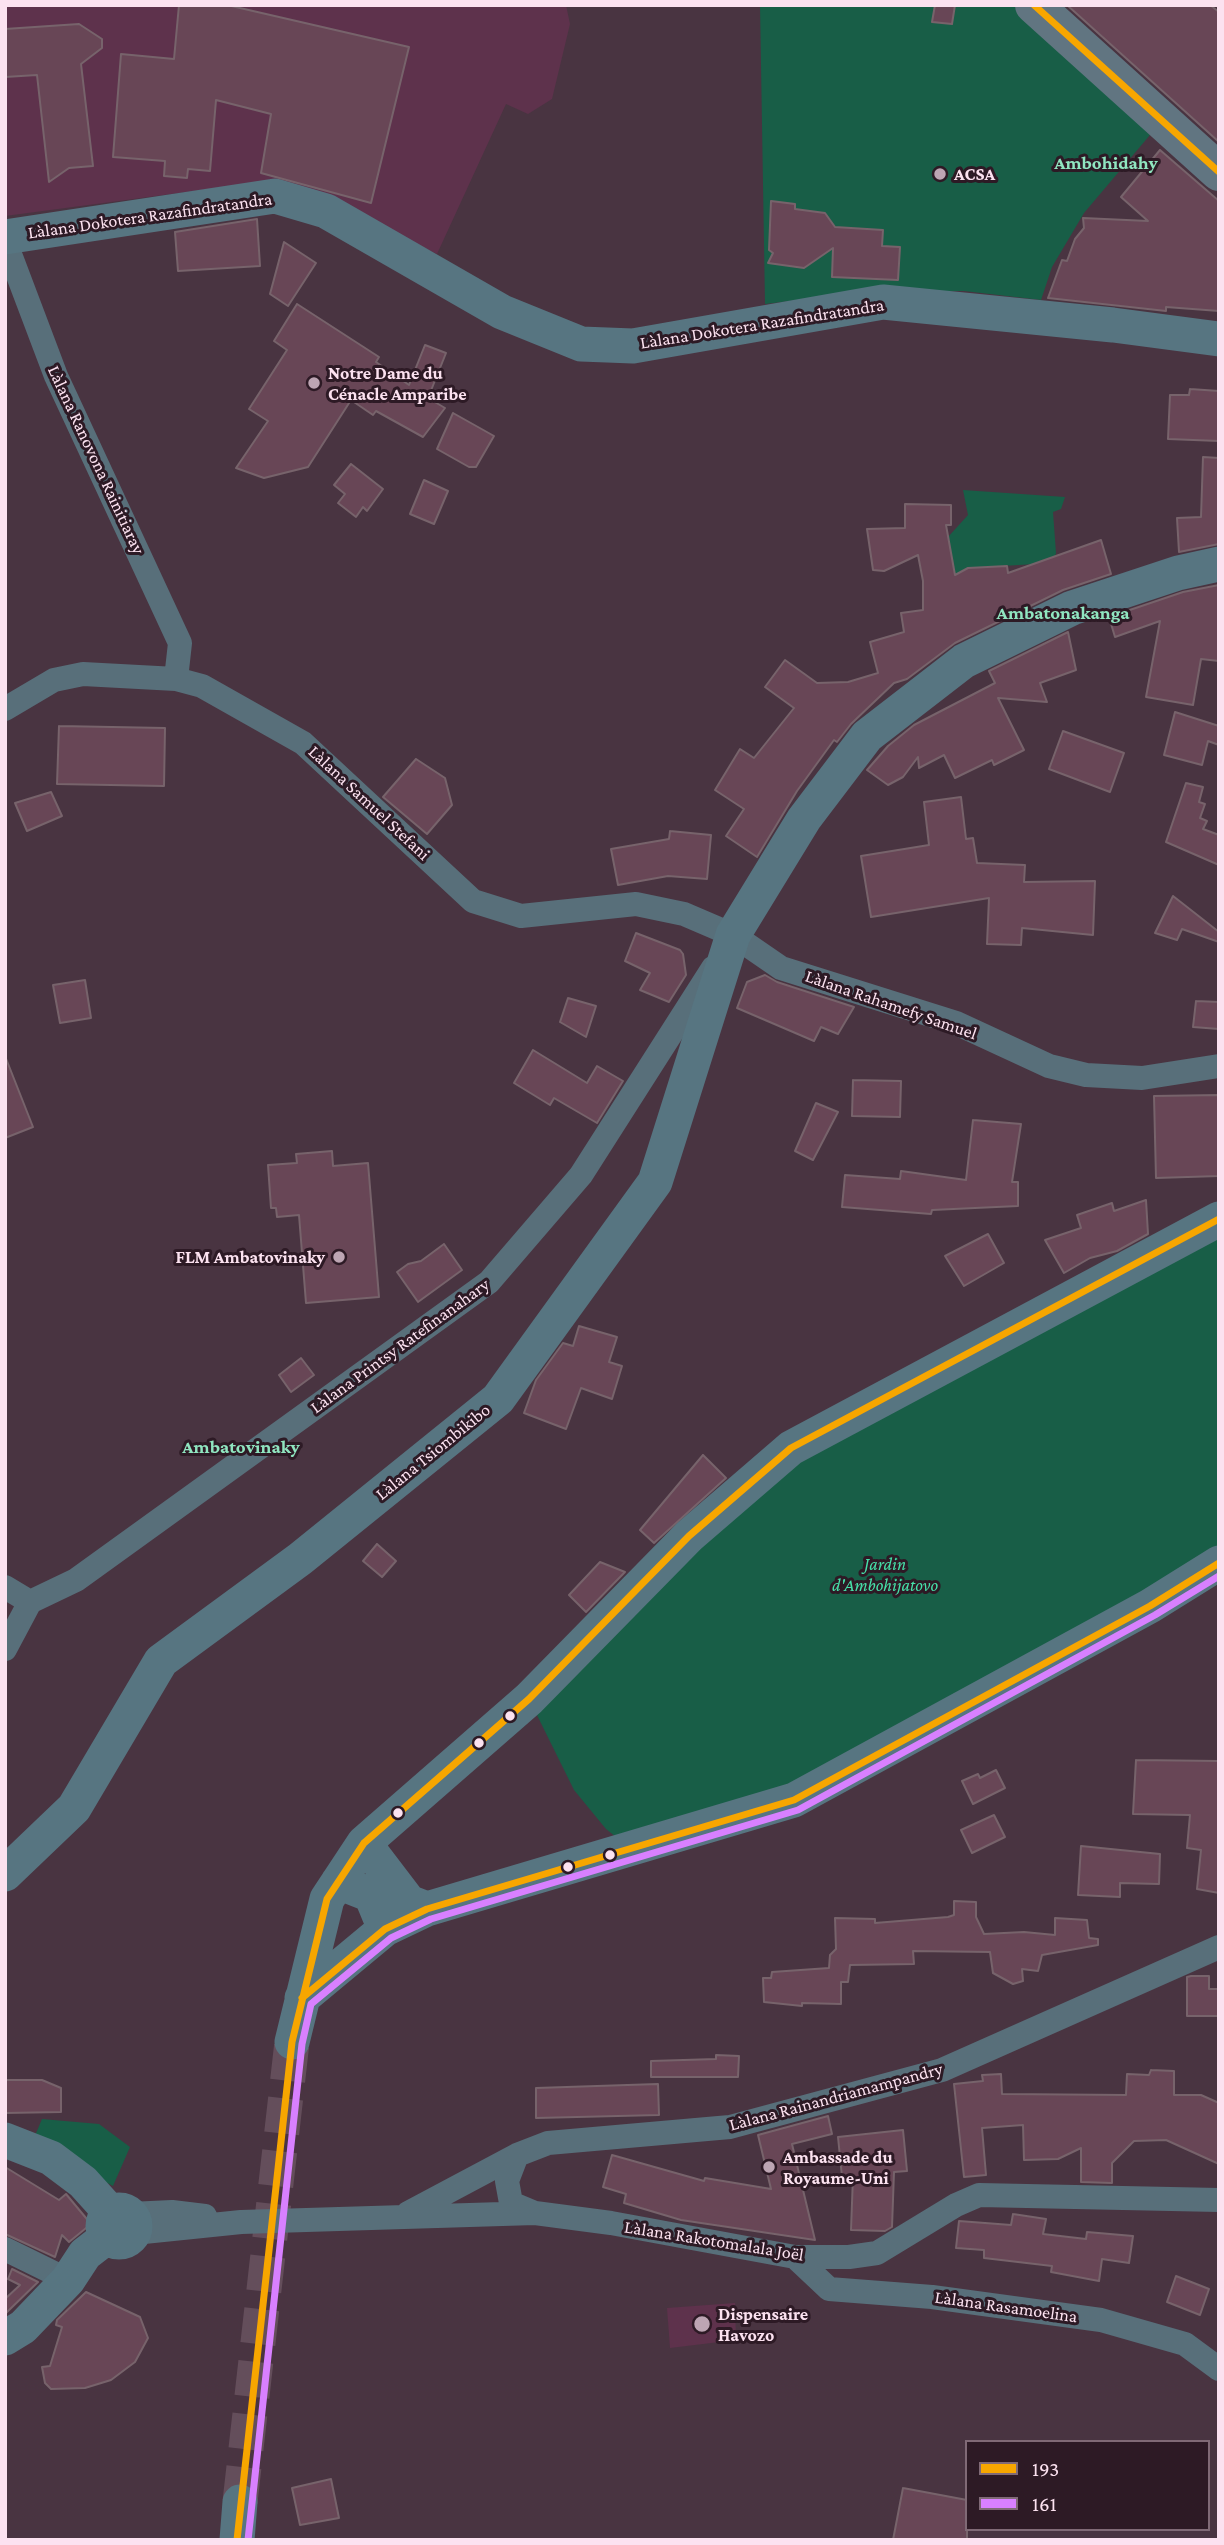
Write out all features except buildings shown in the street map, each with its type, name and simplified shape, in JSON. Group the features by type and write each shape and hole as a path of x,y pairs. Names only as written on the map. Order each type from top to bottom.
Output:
{"main road":[{"path":"1034,5 1219,172"}],"street":[{"name":"Làlana Dokotera Razafindratandra","path":"5,239 275,196 326,211 502,312 581,344 633,346 883,302 1113,325 1219,339"},
{"name":"Làlana Ranovona Rainitiaray","path":"5,239 56,376 180,643 176,679"},
{"name":"Làlana Tsiombikibo","path":"5,1874 74,1808 161,1661 300,1559 498,1399 655,1182 733,935 804,819 867,736 964,661 1072,608 1178,573 1219,564"},
{"name":"Làlana Samuel Stefani","path":"5,709 54,680 83,674 176,679 202,686 303,743 473,901 521,916 636,904 684,914 733,935"},
{"name":"Làlana Rahamefy Samuel","path":"733,935 781,968 956,1023 1049,1066 1086,1076 1142,1078 1219,1066"},
{"name":"Làlana Printsy Ratefinanahary","path":"30,1602 76,1580 489,1282 581,1175 733,935"},
{"path":"292,2042 327,1899 364,1843 529,1699 689,1536 791,1448 1219,1219"},
{"path":"302,1998 385,1929 427,1909 794,1800 1150,1606 1219,1563"},
{"path":"5,1587 30,1602 5,1650"},
{"path":"364,1843 409,1902 427,1909"},
{"path":"338,1882 371,1895 385,1929"},
{"name":"Làlana Rainandriamampandry","path":"404,2215 517,2155 548,2143 730,2127 942,2070 1219,1947"},
{"path":"5,2140 51,2158 83,2182 120,2224 85,2254 68,2280 23,2328 5,2337"},
{"path":"517,2155 507,2181 511,2203 535,2213"},
{"name":"Làlana Rakotomalala Joël","path":"120,2224 535,2213 611,2223 795,2257 849,2257 877,2253 956,2205 979,2195 1219,2200"},
{"path":"5,2249 68,2280"},
{"name":"Làlana Rasamoelina","path":"795,2257 829,2289 932,2297 1101,2320 1185,2344 1219,2369"},
{"path":"237,2540 240,2502"}],"shaded area":[{"path":"5,5 566,5 570,24 552,99 528,114 506,104 437,254 324,199 247,184 5,216"},
{"name":"Dispensaire Havozo","path":"735,2303 736,2340 670,2348 667,2308"}],"green space":[{"name":"ACSA","path":"760,5 1015,5 1150,135 1084,213 1052,267 1041,300 964,291 865,292 765,304"},
{"path":"963,490 1065,497 1061,509 1053,512 1056,553 1054,559 1036,564 968,568 955,575 948,537 968,515"},
{"name":"Jardin d'Ambohijatovo","path":"1219,1219 1219,1563 810,1792 631,1849 606,1829 574,1790 529,1699 791,1448"},
{"path":"42,2119 99,2124 130,2147 113,2186 71,2164 34,2138"}],"tunnel":[{"path":"240,2502 292,2042"}],"transit line":[{"name":"193","path":"1034,5 1219,172"},
{"name":"193","path":"237,2540 292,2042 327,1899 364,1843 529,1699 689,1536 791,1448 1219,1219"},
{"name":"193","path":"302,1998 385,1929 427,1909 794,1800 1150,1606 1219,1563"},
{"name":"161","path":"248,2540 302,2044 311,2004 391,1938 431,1919 798,1810 1155,1615 1219,1576"}],"place":[{"name":"ACSA","path":"940,174"},
{"name":"Notre Dame du Cénacle Amparibe","path":"314,383"},
{"name":"FLM Ambatovinaky","path":"339,1257"},
{"name":"Ambassade du Royaume-Uni","path":"769,2167"},
{"name":"Dispensaire Havozo","path":"702,2324"}],"district":[{"name":"Ambohidahy","path":"1106,163"},
{"name":"Ambatonakanga","path":"1063,613"},
{"name":"Ambatovinaky","path":"241,1447"}]}
